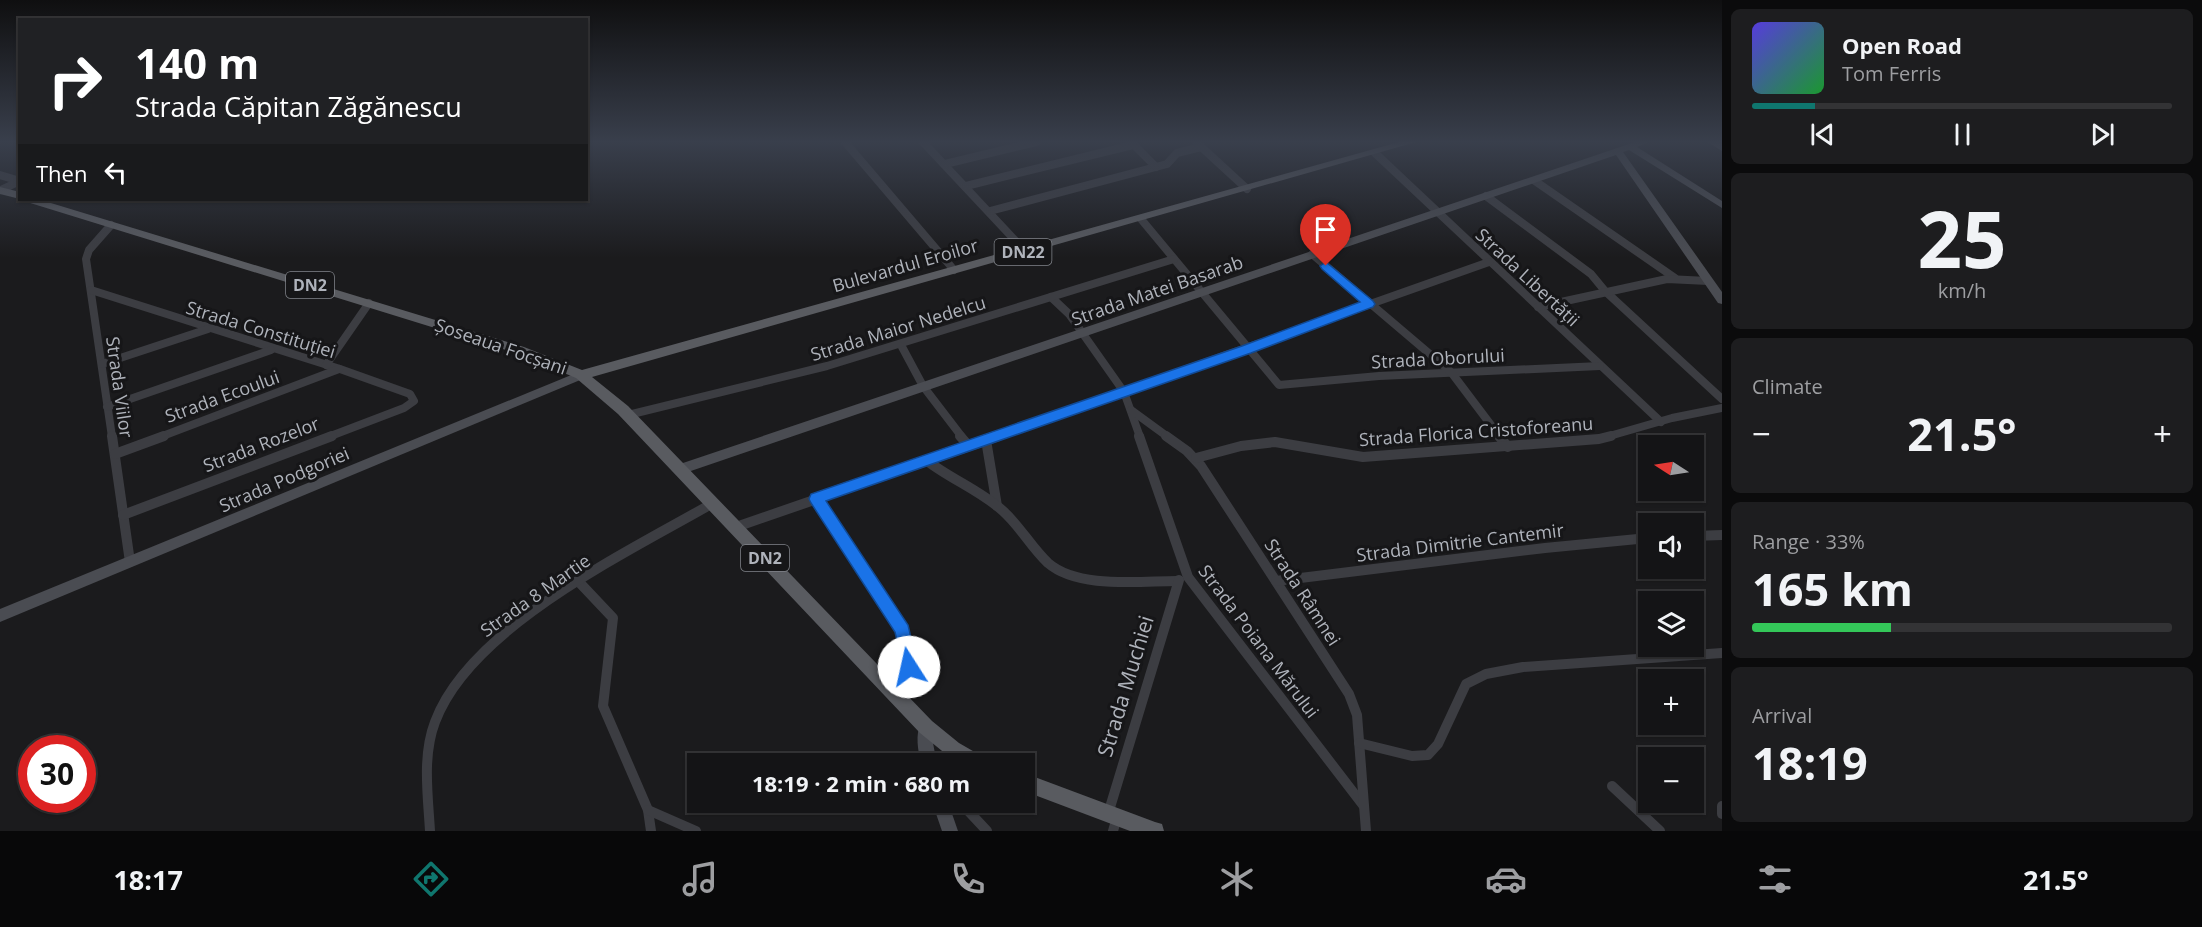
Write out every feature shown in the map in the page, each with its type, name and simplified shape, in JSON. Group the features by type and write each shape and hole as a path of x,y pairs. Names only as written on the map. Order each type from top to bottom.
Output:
{"main road":[{"name":"Bulevardul Eroilor","path":"581,375 1276,181"},
{"path":"1,190 18,195"},
{"name":"Șoseaua Focșani","path":"34,201 520,350 581,375 628,415 681,469 904,707 942,741 961,753"},
{"path":"1035,787 1113,821 1155,831"}],"street":[{"path":"878,181 954,270"},
{"path":"961,181 1025,251"},
{"path":"966,186 986,181"},
{"path":"990,211 1104,181"},
{"path":"1238,181 1247,189"},
{"name":"Strada Libertății","path":"1404,181 1661,422"},
{"path":"1535,181 1675,278"},
{"name":"Strada Matei Basarab","path":"681,469 1312,254 1535,181"},
{"path":"1639,181 1720,295"},
{"path":"1684,181 1722,205"},
{"path":"1,190 18,182"},
{"path":"1486,196 1591,274 1605,291 1722,399"},
{"path":"1141,219 1247,349"},
{"name":"Strada Viilor","path":"111,225 86,255 130,562"},
{"path":"1312,254 1451,372 1508,447"},
{"name":"Strada Maior Nedelcu","path":"628,415 827,366 901,345 1174,259"},
{"path":"736,527 1489,262"},
{"path":"1538,307 1675,278 1708,280"},
{"name":"Strada Constituției","path":"91,290 272,350 340,369 410,394 414,400 411,404"},
{"name":"Strada Poiana Mărului","path":"1052,297 1069,314 1124,392 1182,579 1363,805"},
{"path":"326,365 369,303"},
{"path":"102,364 208,329"},
{"path":"901,345 922,388 969,446"},
{"name":"Strada Oborului","path":"1247,349 1279,385 1362,377 1600,366"},
{"path":"107,406 272,350"},
{"name":"Strada Ecoului","path":"115,454 340,369"},
{"name":"Strada Podgoriei","path":"0,615 581,375"},
{"name":"Strada Rozelor","path":"123,515 411,404"},
{"name":"Strada Florica Cristoforeanu","path":"1196,458 1255,443 1272,442 1293,443 1341,455 1363,457 1599,439 1722,408"},
{"name":"Strada Râmnei","path":"1131,411 1196,458 1355,705 1366,831"},
{"path":"986,440 997,506"},
{"path":"927,460 956,482 997,506 1037,552 1061,574 1089,580 1182,579"},
{"path":"816,499 902,630 909,667 904,707"},
{"name":"Strada 8 Martie","path":"430,831 429,749 435,721 447,696 485,650 579,582 713,503"},
{"path":"1704,536 1722,535"},
{"name":"Strada Dimitrie Cantemir","path":"1276,581 1638,539"},
{"name":"Strada Muchiei","path":"1113,821 1182,579"},
{"path":"579,582 613,618 603,706 648,810 651,831"},
{"path":"1359,743 1412,756 1428,755 1438,744 1466,684 1474,678 1492,672 1535,666 1722,653"},
{"path":"926,728 927,753"},
{"path":"1611,786 1660,831"},
{"path":"1722,806 1722,814"},
{"path":"648,810 696,831"},
{"path":"944,813 950,831"},
{"path":"970,813 987,831"}],"route":[{"path":"909,667 908,649 902,630 816,499 1247,349 1369,304 1326,266"}]}
